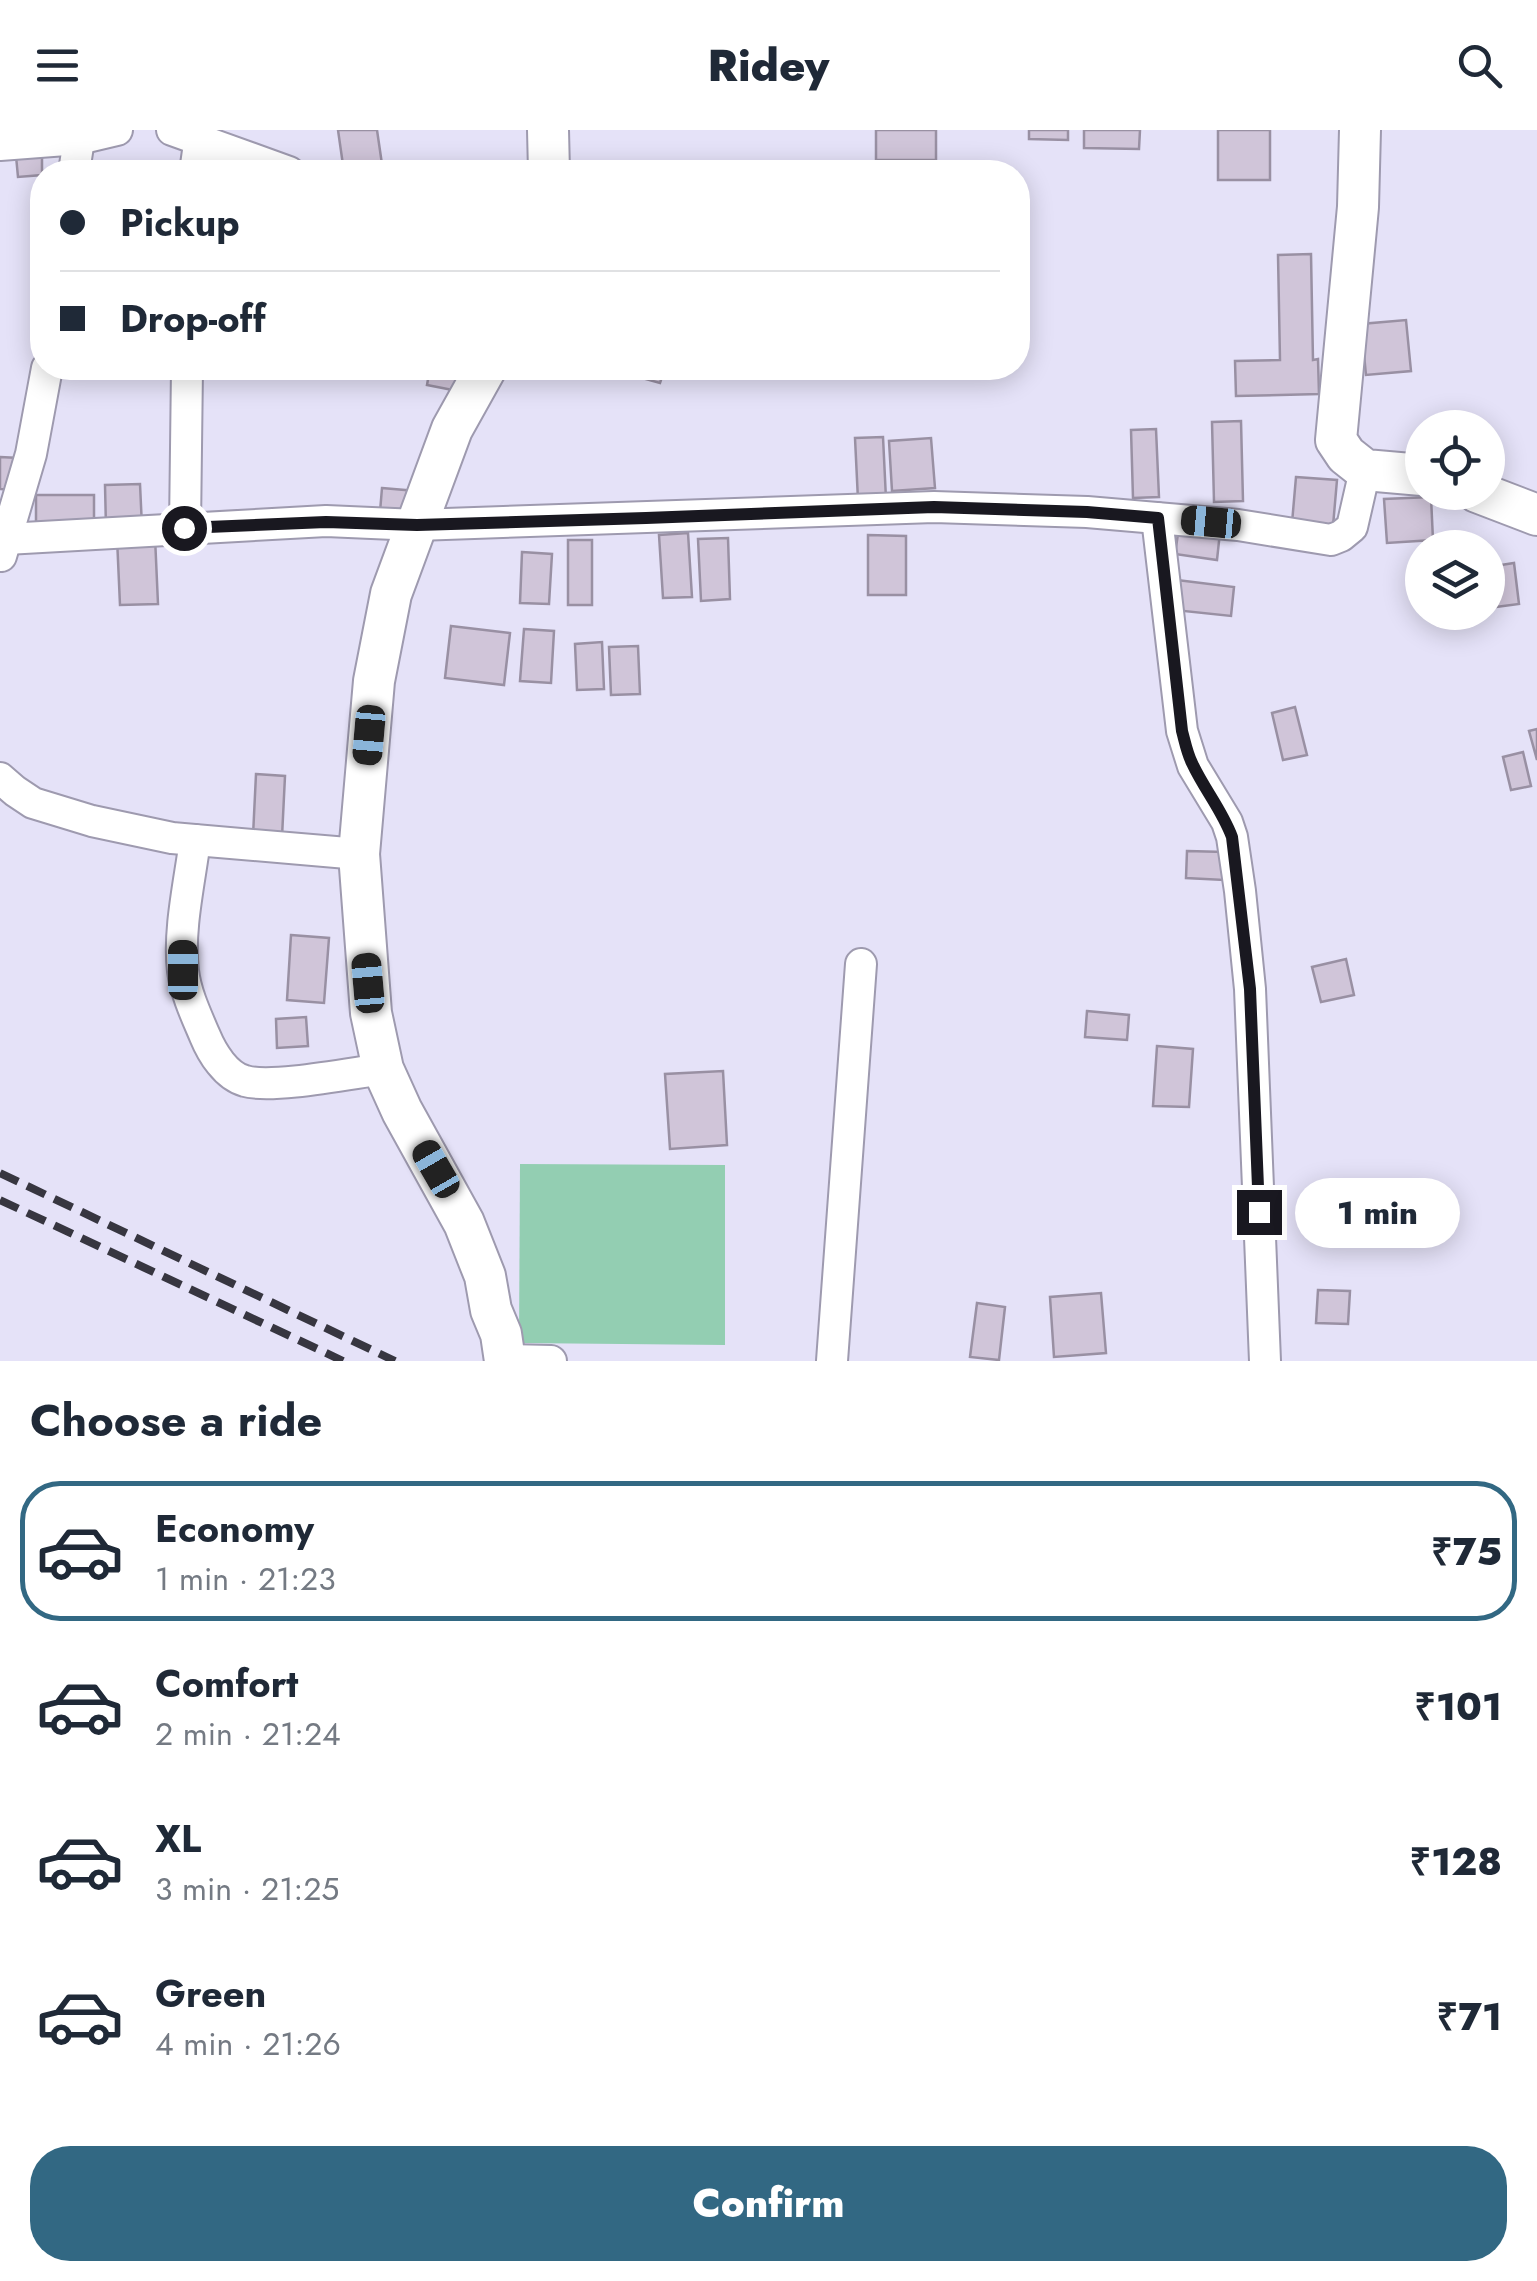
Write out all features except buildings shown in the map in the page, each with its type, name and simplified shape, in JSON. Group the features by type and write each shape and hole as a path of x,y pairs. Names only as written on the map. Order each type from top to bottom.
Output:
{"street":[{"path":"0,144 79,139 117,130"},
{"path":"548,130 549,160"},
{"path":"1360,130 1358,207 1336,440 1346,455 1365,470 1405,474"},
{"path":"194,160 191,133 259,160"},
{"path":"76,160 79,139"},
{"path":"44,380 31,454 3,549 184,528 326,522 417,525 934,507 1087,512 1238,524 1331,540 1352,526 1365,470"},
{"path":"184,528 188,380"},
{"path":"479,380 452,428 391,594 374,682 358,854 371,1013 383,1069 402,1112 464,1223 486,1276 505,1361 551,1361"},
{"path":"1505,502 1537,514"},
{"path":"1158,518 1185,742 1193,766 1227,822 1240,891 1250,989 1264,1361"},
{"path":"0,778 33,803 92,821 172,838 358,854"},
{"path":"196,840 183,938 183,970 192,1008 211,1050 229,1072 244,1081 272,1082 383,1069"},
{"path":"832,1361 861,964"}],"green space":[{"path":"520,1164 725,1165 725,1345 519,1343"}],"railway":[{"path":"0,1173 395,1361"},
{"path":"0,1200 343,1361"}],"route":[{"path":"184,528 326,522 417,525 934,507 1158,518 1182,731 1193,766 1227,822 1240,891 1250,989 1259,1212"}]}
